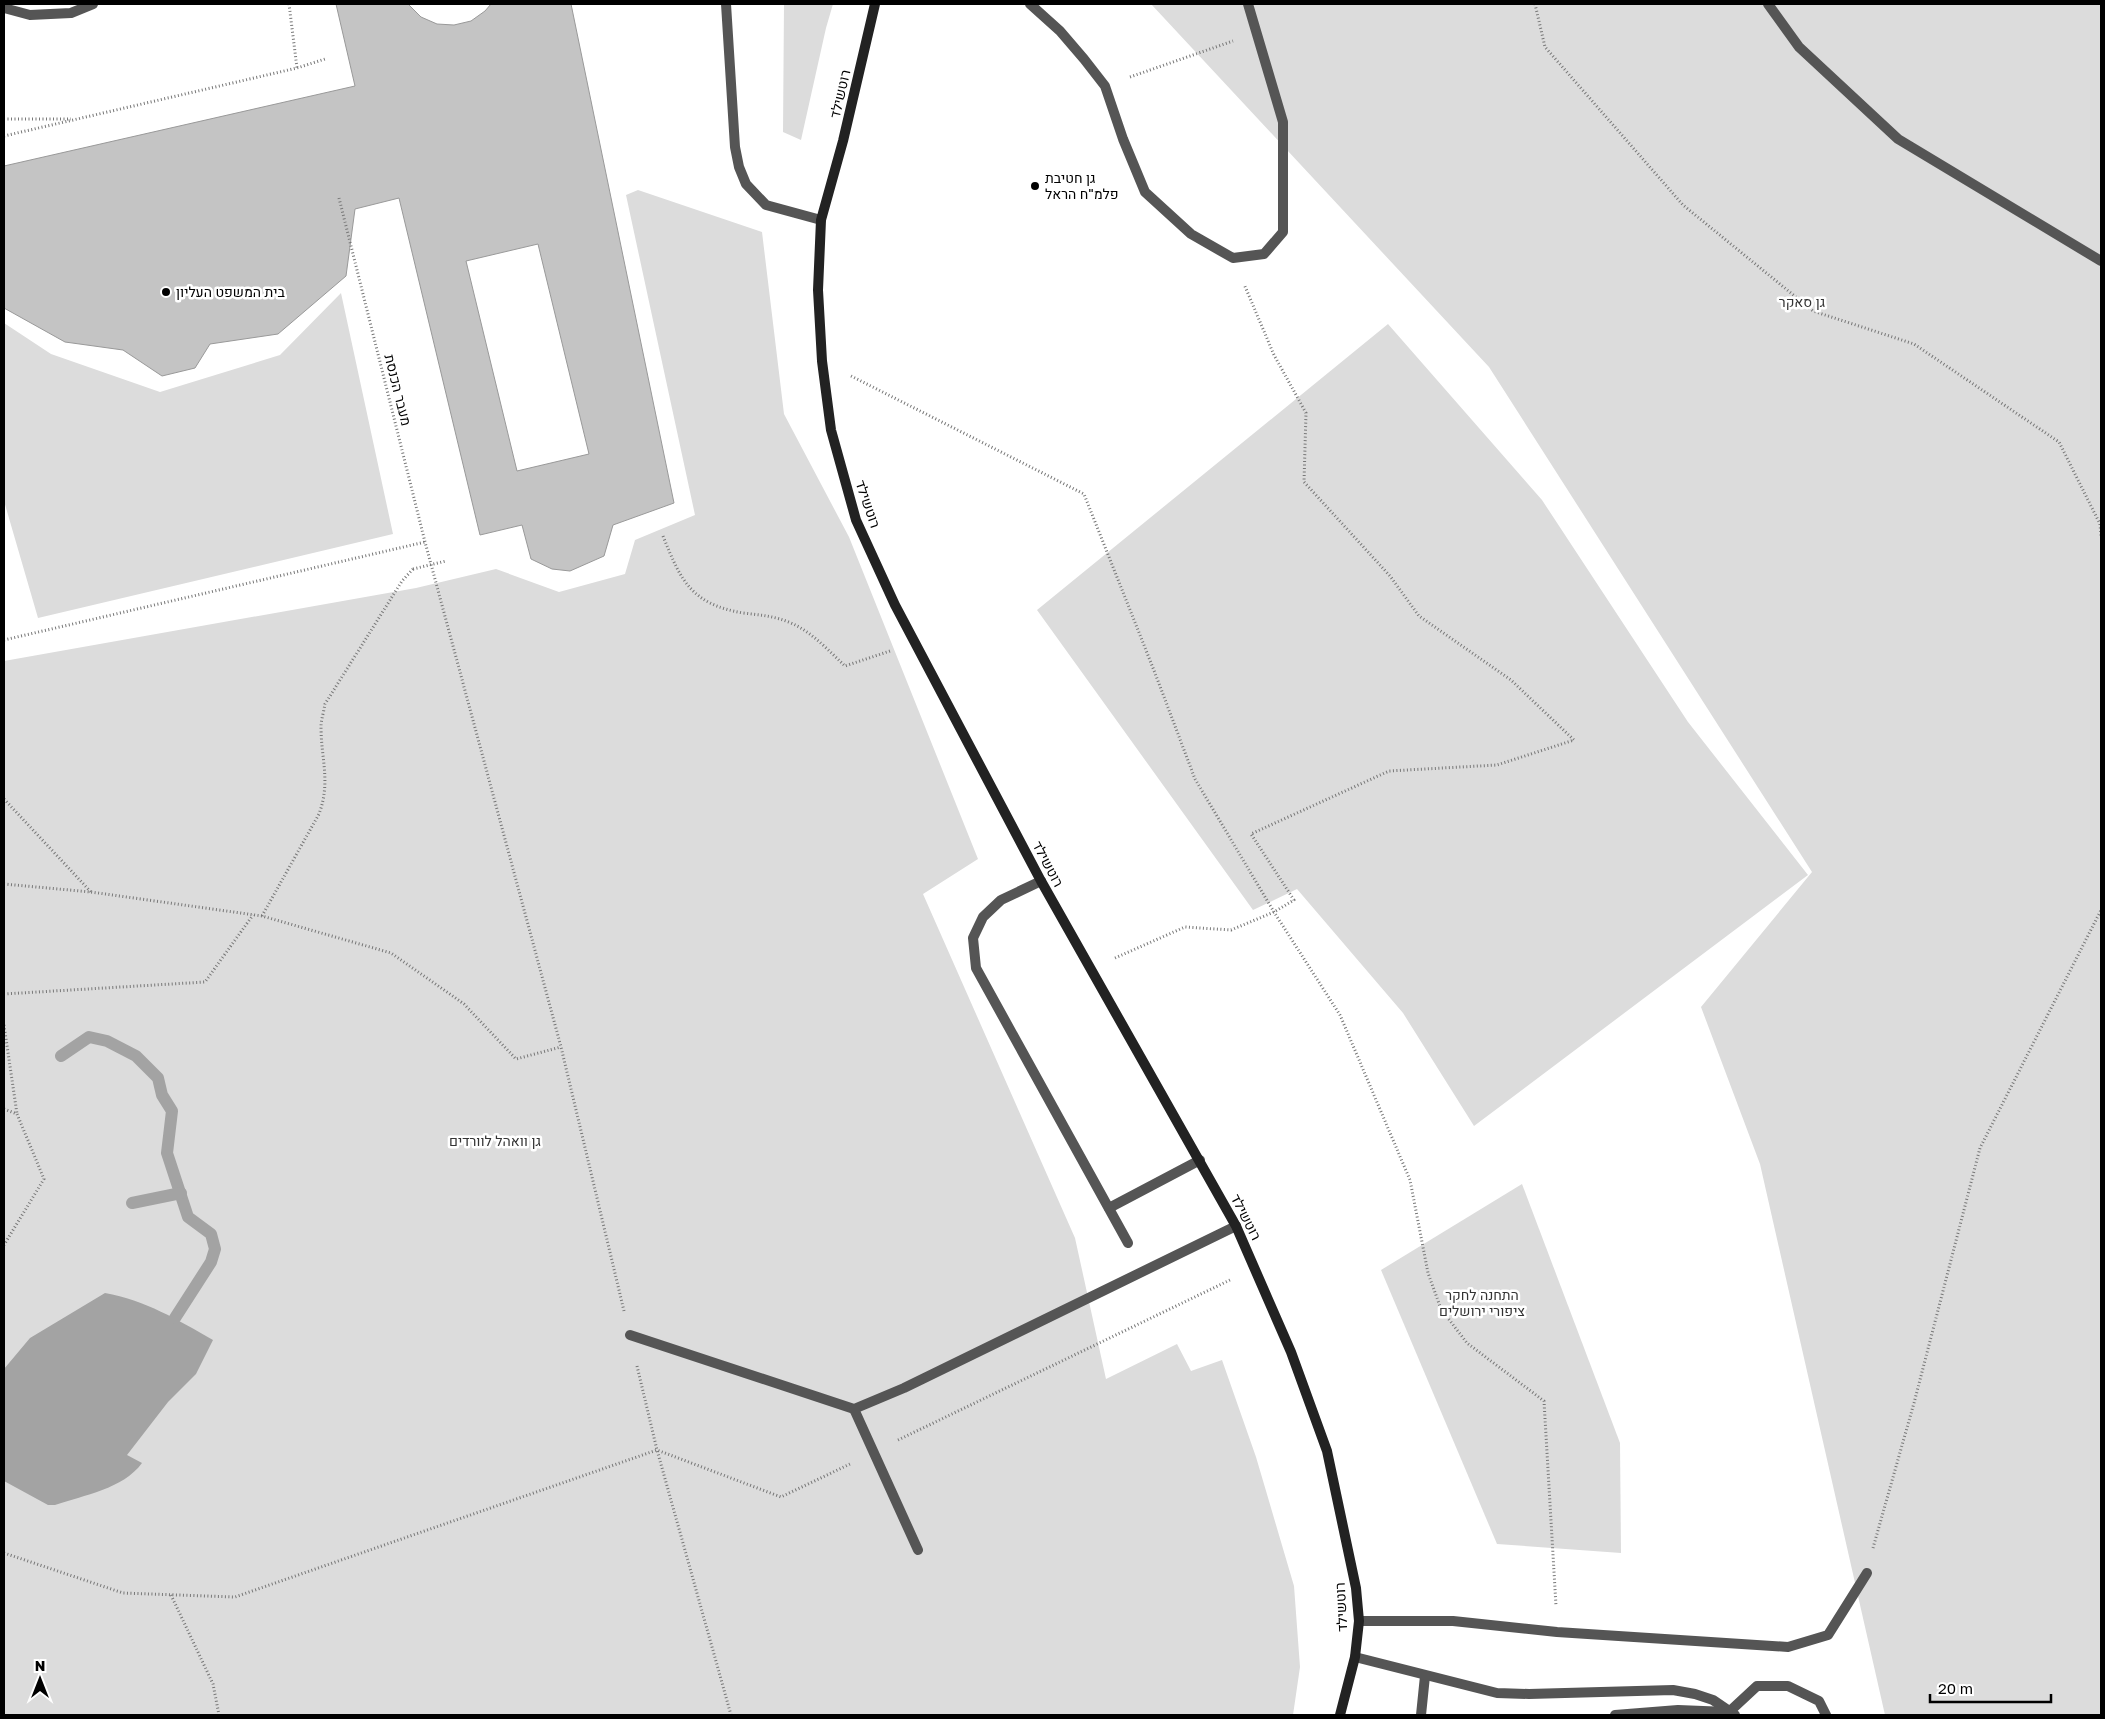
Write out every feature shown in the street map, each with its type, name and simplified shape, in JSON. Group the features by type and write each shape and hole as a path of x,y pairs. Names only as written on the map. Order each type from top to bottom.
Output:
{"street":[{"path":"4,8 30,15 71,13 92,4"},
{"path":"726,4 735,147 739,167 746,184 766,205 821,220"},
{"name":"רוטשילד","path":"875,4 843,141 821,220 818,290 822,361 831,430 856,520 895,605 1041,881 1236,1226 1291,1352 1327,1451 1356,1588 1359,1621 1355,1657 1340,1715"},
{"path":"1030,4 1060,31 1105,86 1123,139 1145,192 1191,234 1233,258 1264,254 1283,232 1283,122 1248,4"},
{"path":"1768,4 1798,46 1898,139 2101,261"},
{"path":"1041,881 1001,900 983,917 973,938 976,968 1128,1243"},
{"path":"1109,1208 1200,1160"},
{"path":"630,1335 854,1409 904,1388 1236,1226"},
{"path":"854,1409 918,1550"},
{"path":"1359,1621 1453,1622 1557,1632 1788,1647 1828,1635 1867,1573"},
{"path":"1355,1657 1497,1693 1529,1694 1673,1690 1713,1700 1732,1714"},
{"path":"1421,1715 1425,1676"},
{"path":"1732,1714 1757,1686 1788,1686 1819,1701 1826,1715"},
{"path":"1615,1715 1678,1710 1732,1714"}],"path":[{"path":"290,4 297,68"},
{"path":"1535,4 1545,46 1683,205 1813,311 1914,344 2059,442 2100,524 2101,536"},
{"path":"1105,86 1257,32"},
{"path":"4,136 297,68 324,59"},
{"path":"4,119 77,119"},
{"name":"מעבר הכנסת","path":"339,198 425,542 561,1047 657,1450 731,1715"},
{"path":"1091,969 1185,926 1231,930 1274,912 1294,900 1251,834 1389,770 1497,765 1574,740 1511,680 1420,616 1390,576 1304,482 1306,413 1274,354 1233,258"},
{"path":"822,361 1084,494 1155,673 1194,779 1274,912 1340,1015 1410,1180 1428,1273 1441,1310 1467,1342 1544,1401 1557,1632"},
{"path":"663,536 678,572 695,594 712,604 730,610 774,616 794,624 821,643 845,666 864,659"},
{"path":"4,640 425,542"},
{"path":"262,916 319,814 325,798 326,779 321,726 325,704 402,581 413,569 446,561"},
{"path":"4,799 92,892"},
{"path":"4,884 92,892 254,914 392,953 464,1004 516,1059 561,1047"},
{"path":"1867,1573 1980,1148 2101,910"},
{"path":"4,994 204,982 254,914"},
{"path":"4,1025 17,1114 44,1179 4,1245"},
{"path":"4,1109 17,1114"},
{"path":"932,1424 1255,1268"},
{"path":"4,1553 123,1593 234,1597 657,1450 772,1494"},
{"path":"171,1595 213,1684 219,1715"}],"green space":[{"path":"784,4 833,4 801,140 783,132"},
{"name":"גן סאקר","path":"1151,4 2101,4 2101,1715 1885,1715 1760,1164 1701,1007 1812,872 1489,367"},
{"name":"גן וואהל לוורדים","path":"638,190 762,232 784,414 849,537 978,859 923,894 1075,1238 1106,1379 1177,1344 1191,1371 1222,1360 1256,1457 1294,1586 1300,1667 1293,1715 4,1715 4,661 416,588 496,569 559,592 625,574 635,540 695,515 626,195"},
{"path":"341,293 393,534 38,618 4,501 4,323 51,354 160,392 280,355"},
{"path":"1388,324 1542,500 1688,722 1808,875 1474,1126 1403,1013 1297,889 1253,910 1037,610"},
{"name":"התחנה לחקר ציפורי ירושלים","path":"1522,1184 1620,1443 1621,1553 1497,1544 1381,1270"}],"shaded area":[{"path":"105,1293 134,1300 148,1306 213,1340 196,1374 168,1402 127,1455 142,1463 134,1472 114,1485 102,1490 55,1505 48,1505 4,1481 4,1369 30,1338"}],"building":[{"name":"בית המשפט העליון","path":"336,4 408,4 421,17 437,24 454,25 471,21 491,4 571,4 674,503 613,525 604,556 570,571 552,569 531,559 522,525 480,535 399,198 355,209 346,276 278,334 210,344 195,368 162,376 123,350 65,342 4,308 4,166 355,86","holes":["538,244 589,454 517,471 466,261"]}],"waterway":[{"path":"61,1056 89,1037 107,1041 136,1056 158,1078 162,1095 172,1111 167,1153 188,1217 211,1234 215,1249 211,1262 175,1318"},
{"path":"132,1203 181,1193"}],"place":[{"name":"גן חטיבת פלמ\"ח הראל","path":"1035,186"},
{"name":"בית המשפט העליון","path":"166,292"}]}
